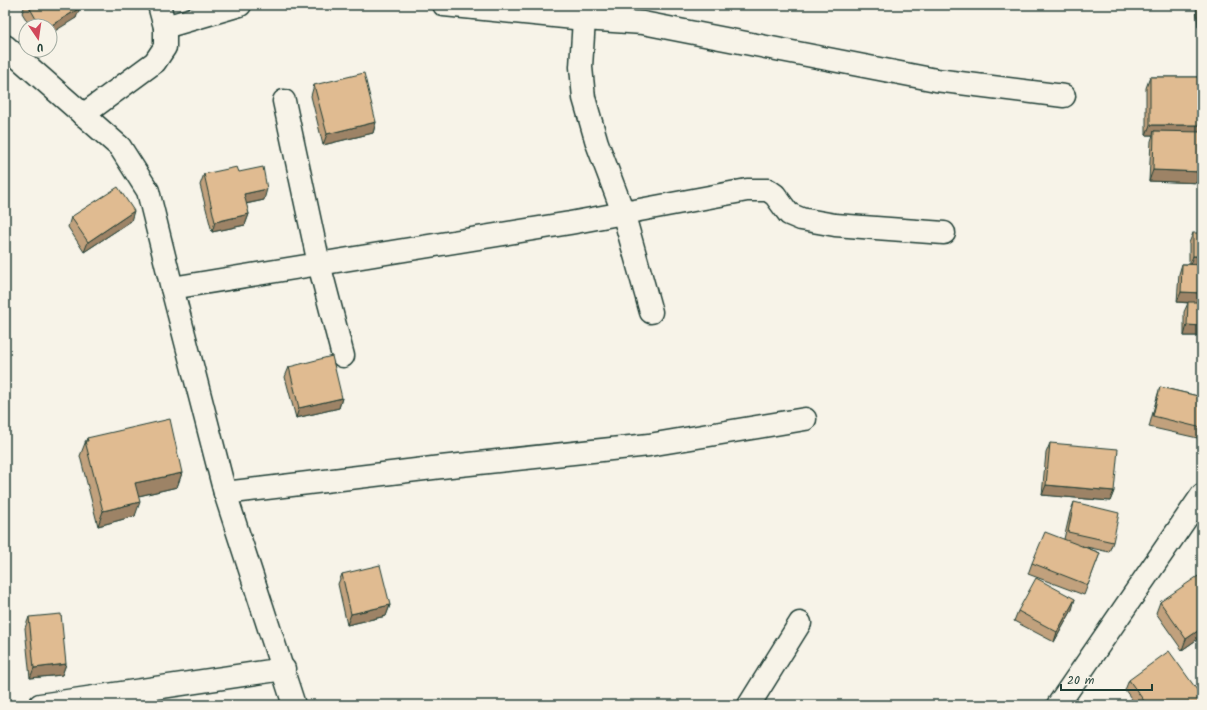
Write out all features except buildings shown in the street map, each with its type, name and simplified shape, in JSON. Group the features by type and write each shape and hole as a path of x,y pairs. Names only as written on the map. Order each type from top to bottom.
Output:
{"street":[{"path":"83,115 155,62 165,47 165,27 159,5"},
{"path":"165,27 240,5"},
{"path":"444,5 584,19 644,23 936,80 1064,96"},
{"path":"584,19 581,67 584,98 598,143 623,212 650,312"},
{"path":"5,46 120,147 148,190 225,493 284,669 294,705"},
{"path":"284,101 319,264 343,356"},
{"path":"172,288 570,223 747,190 768,190 775,195 789,214 801,219 835,224 944,233"},
{"path":"225,493 649,445 805,420"},
{"path":"1058,705 1202,495"},
{"path":"749,705 800,623"},
{"path":"40,705 284,669"}]}
